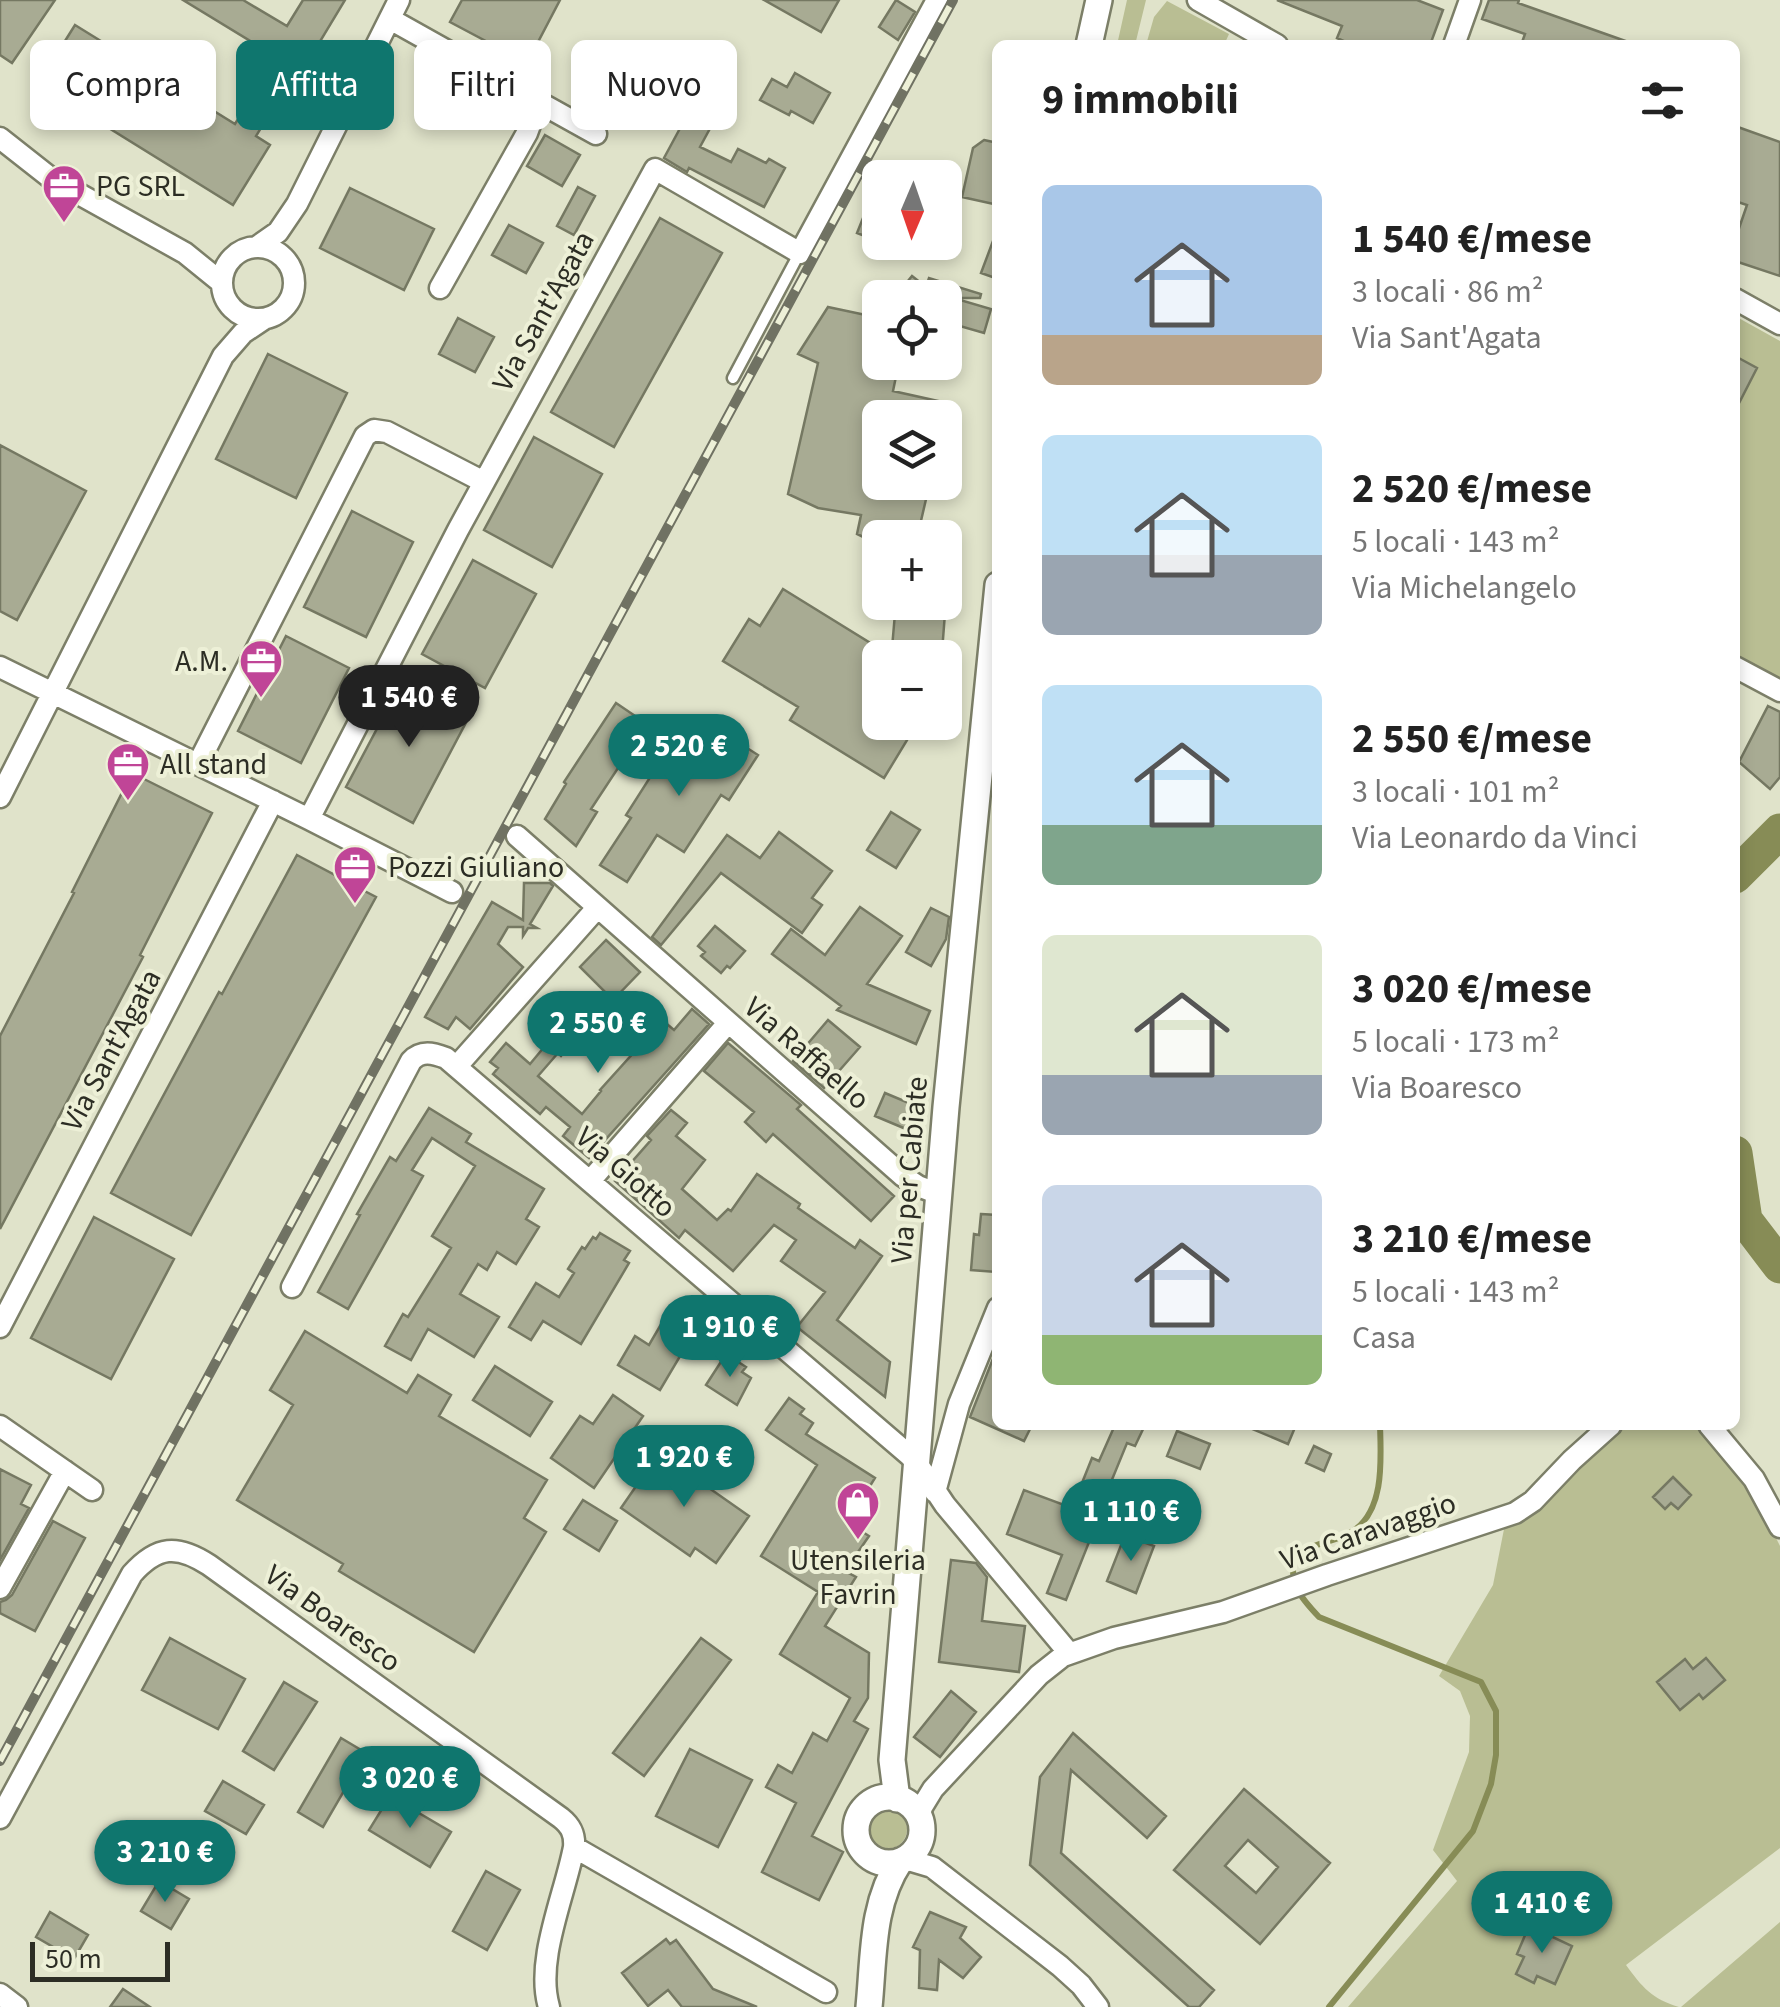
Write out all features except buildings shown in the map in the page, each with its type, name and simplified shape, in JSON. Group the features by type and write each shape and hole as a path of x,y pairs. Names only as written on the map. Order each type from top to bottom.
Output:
{"street":[{"path":"800,253 937,0"},
{"path":"1089,40 1098,0"},
{"path":"1198,0 1268,40"},
{"path":"1456,40 1470,0"},
{"path":"223,356 229,324 222,287 226,265 246,248 258,246 278,232 297,204 395,9 443,40"},
{"path":"551,109 596,134"},
{"path":"440,288 528,130"},
{"path":"0,138 52,180 185,253 222,287 228,304 242,316 264,319"},
{"name":"Via Sant'Agata","path":"310,818 484,482 655,169 800,253"},
{"path":"0,796 223,356 243,333 288,305 295,288 289,244 297,204"},
{"path":"258,246 278,252 290,265"},
{"path":"185,253 232,257"},
{"path":"1740,303 1780,324"},
{"path":"198,764 365,436 374,430 388,432 484,482"},
{"name":"Via per Cabiate","path":"903,1826 892,1760 938,1194 992,649"},
{"path":"0,666 452,892"},
{"path":"1740,670 1780,691"},
{"name":"Via Sant'Agata","path":"0,1327 274,801"},
{"name":"Via Raffaello","path":"517,836 902,1176 938,1194"},
{"path":"292,1286 416,1056 424,1053 446,1058 457,1066 597,908"},
{"path":"590,1181 728,1023"},
{"name":"Via Giotto","path":"457,1066 917,1463 935,1492 1068,1654"},
{"path":"935,1492 959,1404 992,1323"},
{"path":"0,1426 92,1490"},
{"name":"Via Caravaggio","path":"903,1826 1039,1675 1068,1654 1114,1638 1223,1612 1522,1509 1606,1430"},
{"path":"1714,1430 1754,1479 1780,1528"},
{"path":"0,1588 64,1471"},
{"name":"Via Boaresco","path":"0,1818 132,1574 158,1553 185,1552 202,1560 561,1818 573,1831 574,1847 826,1992"},
{"path":"903,1826 886,1863 872,1858 858,1842 856,1823 862,1811 903,1826 932,1867 1066,1970 1098,2007"},
{"path":"868,2007 878,1913 903,1826"},
{"path":"549,2007 544,1988 546,1962 574,1847"},
{"path":"872,1858 878,1913"},
{"path":"0,1994 17,2007"}],"lane":[{"path":"733,378 800,253"}],"green space":[{"path":"1127,0 1146,0 1136,40 1118,40"},
{"path":"1167,1 1229,34 1226,40 1147,40 1154,17"},
{"path":"1740,319 1780,341 1780,680 1740,658"},
{"path":"1617,1430 1701,1430 1752,1490 1780,1546 1780,1848 1626,1965 1648,1991 1679,2007 1348,2007 1457,1881 1433,1850 1469,1752 1470,1716 1460,1691 1439,1676 1493,1585 1505,1524"},
{"path":"887,1809 901,1815 907,1829 901,1843 887,1849 873,1843 867,1829 873,1815"},
{"path":"1780,1922 1780,2007 1681,2007"}],"waterway":[{"path":"1740,871 1780,831"},
{"path":"1740,1186 1745,1220 1780,1266"},
{"path":"1329,2007 1473,1831 1491,1784 1496,1755 1496,1711 1481,1682 1319,1617 1295,1583 1294,1557 1353,1531 1371,1510 1379,1483 1380,1430"}],"railway":[{"path":"0,1761 953,0"}],"place":[{"name":"PG SRL","path":"64,224"},
{"name":"A.M.","path":"261,699"},
{"name":"All stand","path":"128,802"},
{"name":"Pozzi Giuliano","path":"355,905"},
{"name":"Utensileria Favrin","path":"858,1541"}]}
